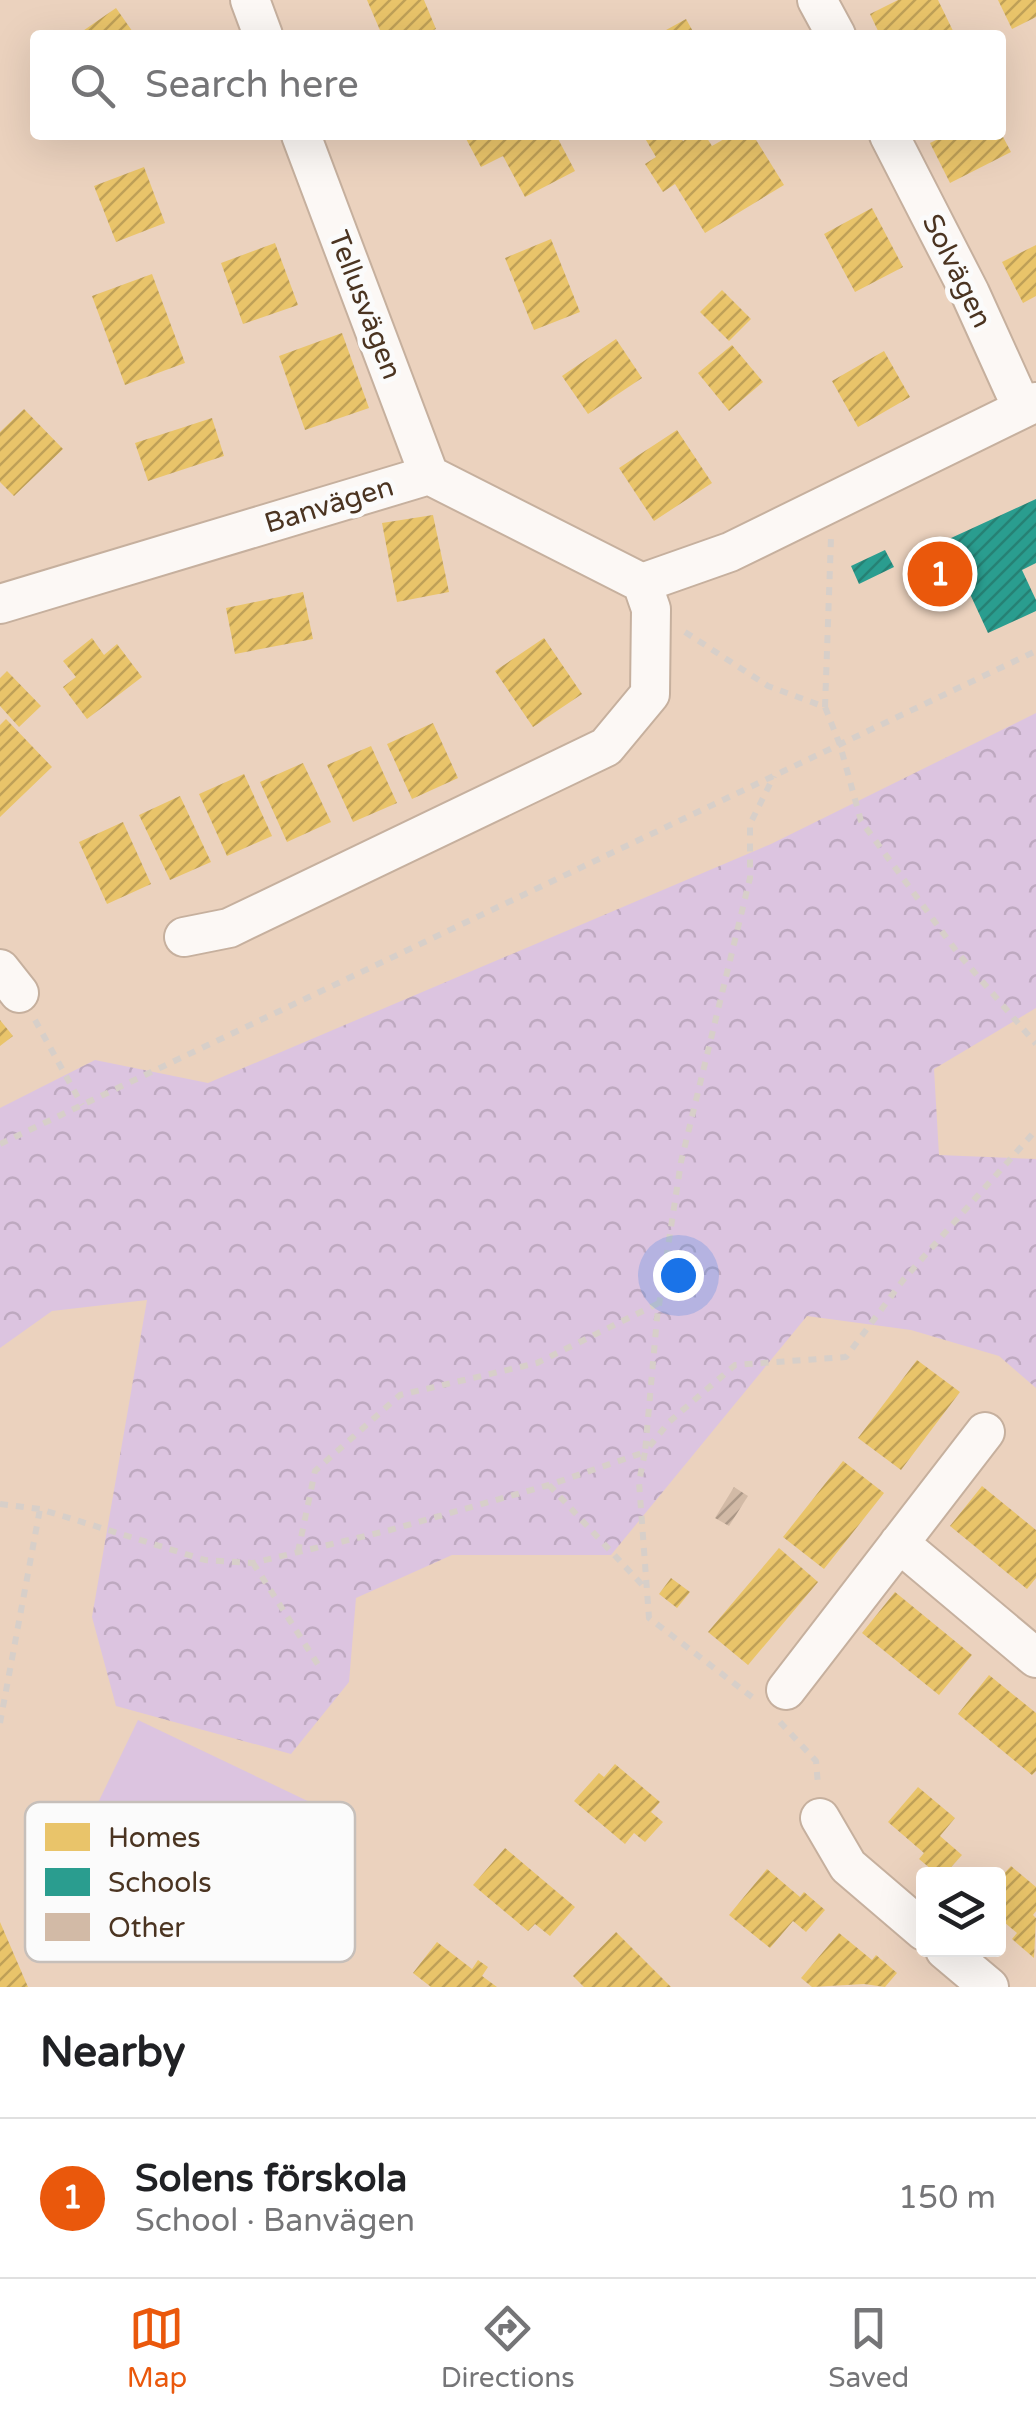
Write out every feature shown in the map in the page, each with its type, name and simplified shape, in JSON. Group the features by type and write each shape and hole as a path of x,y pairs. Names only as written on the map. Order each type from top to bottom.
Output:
{"street":[{"path":"250,0 261,30"},
{"path":"817,0 833,30"},
{"name":"Tellusvägen","path":"303,140 429,474"},
{"name":"Solvägen","path":"891,140 1029,405"},
{"path":"184,938 228,928 606,747 650,694 647,596 1029,405"},
{"name":"Banvägen","path":"0,604 429,474 647,596"},
{"path":"771,1701 985,1432"},
{"path":"899,1544 1036,1658"},
{"path":"820,1818 848,1866 916,1924"},
{"path":"953,1957 988,1987"}],"path":[{"path":"833,502 825,707 840,744 861,821 957,952 1036,1044"},
{"path":"647,596 768,686 825,707"},
{"path":"0,1144 1036,651"},
{"path":"774,776 750,824 750,878 681,1162 660,1302 640,1482 649,1618 771,1701 816,1761 820,1818"},
{"path":"10,981 82,1104"},
{"path":"0,1504 40,1510 204,1560 252,1563 390,1530 550,1485 645,1452 669,1422 735,1365 846,1356 904,1279 1036,1130"},
{"path":"298,1552 316,1470 400,1396 537,1362 660,1302"},
{"path":"550,1485 647,1590"},
{"path":"0,1723 40,1510"},
{"path":"252,1563 319,1666"}],"green space":[{"path":"1036,713 1036,1008 934,1069 939,1155 1036,1159 1036,1388 999,1356 911,1330 807,1316 611,1555 452,1555 356,1598 349,1682 291,1754 116,1706 92,1617 147,1300 52,1311 0,1348 0,1108 95,1060 208,1083 771,844"},
{"path":"138,1720 310,1802 98,1802"}],"building: Homes":[{"path":"367,0 424,0 436,29 434,30 380,30"},
{"path":"898,0 938,0 953,30 878,30 870,14"},
{"path":"998,0 1036,0 1036,17 1012,29"},
{"path":"116,8 131,30 84,30"},
{"path":"686,19 692,30 666,30"},
{"path":"467,140 559,140 575,171 525,197 503,156 481,167"},
{"path":"646,140 708,140 712,146 722,140 756,140 784,185 705,233 675,184 663,192 645,164 656,157"},
{"path":"1005,140 1011,152 950,183 930,143"},
{"path":"144,167 165,223 116,242 94,186"},
{"path":"872,208 903,267 855,292 824,234"},
{"path":"551,239 580,312 534,330 505,258"},
{"path":"275,243 298,305 243,324 221,263"},
{"path":"1036,245 1036,296 1023,303 1002,262"},
{"path":"152,274 185,363 125,385 92,296"},
{"path":"722,290 751,319 729,341 700,312"},
{"path":"342,333 369,408 305,430 279,356"},
{"path":"616,339 642,378 588,414 562,376"},
{"path":"732,345 763,382 729,411 698,373"},
{"path":"884,351 910,397 858,427 832,381"},
{"path":"24,409 63,449 14,496 0,482 0,432"},
{"path":"212,418 224,456 148,481 135,443"},
{"path":"677,430 712,483 654,521 619,468"},
{"path":"433,515 449,592 397,602 382,523"},
{"path":"303,592 313,639 235,654 226,608"},
{"path":"92,638 104,655 117,644 142,677 87,719 63,687 76,677 63,661"},
{"path":"544,638 582,694 533,727 495,671"},
{"path":"7,671 41,706 19,727 0,706 0,678"},
{"path":"6,719 52,767 0,817 0,725"},
{"path":"433,723 458,778 412,799 387,744"},
{"path":"371,746 397,803 353,822 327,765"},
{"path":"303,763 331,822 287,842 260,782"},
{"path":"244,774 272,836 227,856 199,794"},
{"path":"180,796 211,862 170,880 139,815"},
{"path":"123,822 151,884 107,904 79,842"},
{"path":"0,1020 13,1036 0,1046"},
{"path":"917,1360 960,1392 901,1470 858,1438"},
{"path":"843,1461 884,1493 824,1569 783,1537"},
{"path":"982,1486 1036,1530 1036,1578 1027,1589 950,1526"},
{"path":"779,1548 818,1582 748,1665 708,1632"},
{"path":"671,1578 690,1592 677,1608 659,1594"},
{"path":"895,1592 972,1655 939,1695 862,1633"},
{"path":"989,1675 1036,1713 1036,1771 1032,1775 958,1714"},
{"path":"615,1764 660,1802 651,1812 663,1822 645,1842 634,1833 625,1844 574,1801 599,1773 604,1777"},
{"path":"918,1787 955,1818 940,1836 962,1855 951,1867 929,1867 919,1859 924,1853 888,1822"},
{"path":"505,1848 575,1907 550,1936 535,1924 528,1931 473,1885"},
{"path":"1011,1866 1036,1887 1034,1958 1012,1939 1017,1933 1006,1924 1006,1871"},
{"path":"767,1869 800,1897 804,1892 825,1910 806,1932 793,1921 770,1948 729,1915"},
{"path":"0,1922 28,1987 0,1987"},
{"path":"616,1932 671,1987 584,1987 573,1976"},
{"path":"839,1933 872,1960 876,1955 897,1973 885,1987 812,1987 801,1978"},
{"path":"437,1942 472,1969 478,1960 488,1967 482,1976 497,1987 431,1987 413,1973"}],"building: Schools":[{"path":"1036,499 1036,563 1022,570 1036,600 1036,611 988,633 970,594 939,608 914,555"},
{"path":"885,550 894,567 859,584 851,566"}],"building: Other":[{"path":"734,1487 748,1496 729,1526 715,1518"}],"place":[{"name":"Solens förskola","path":"940,574"}]}
